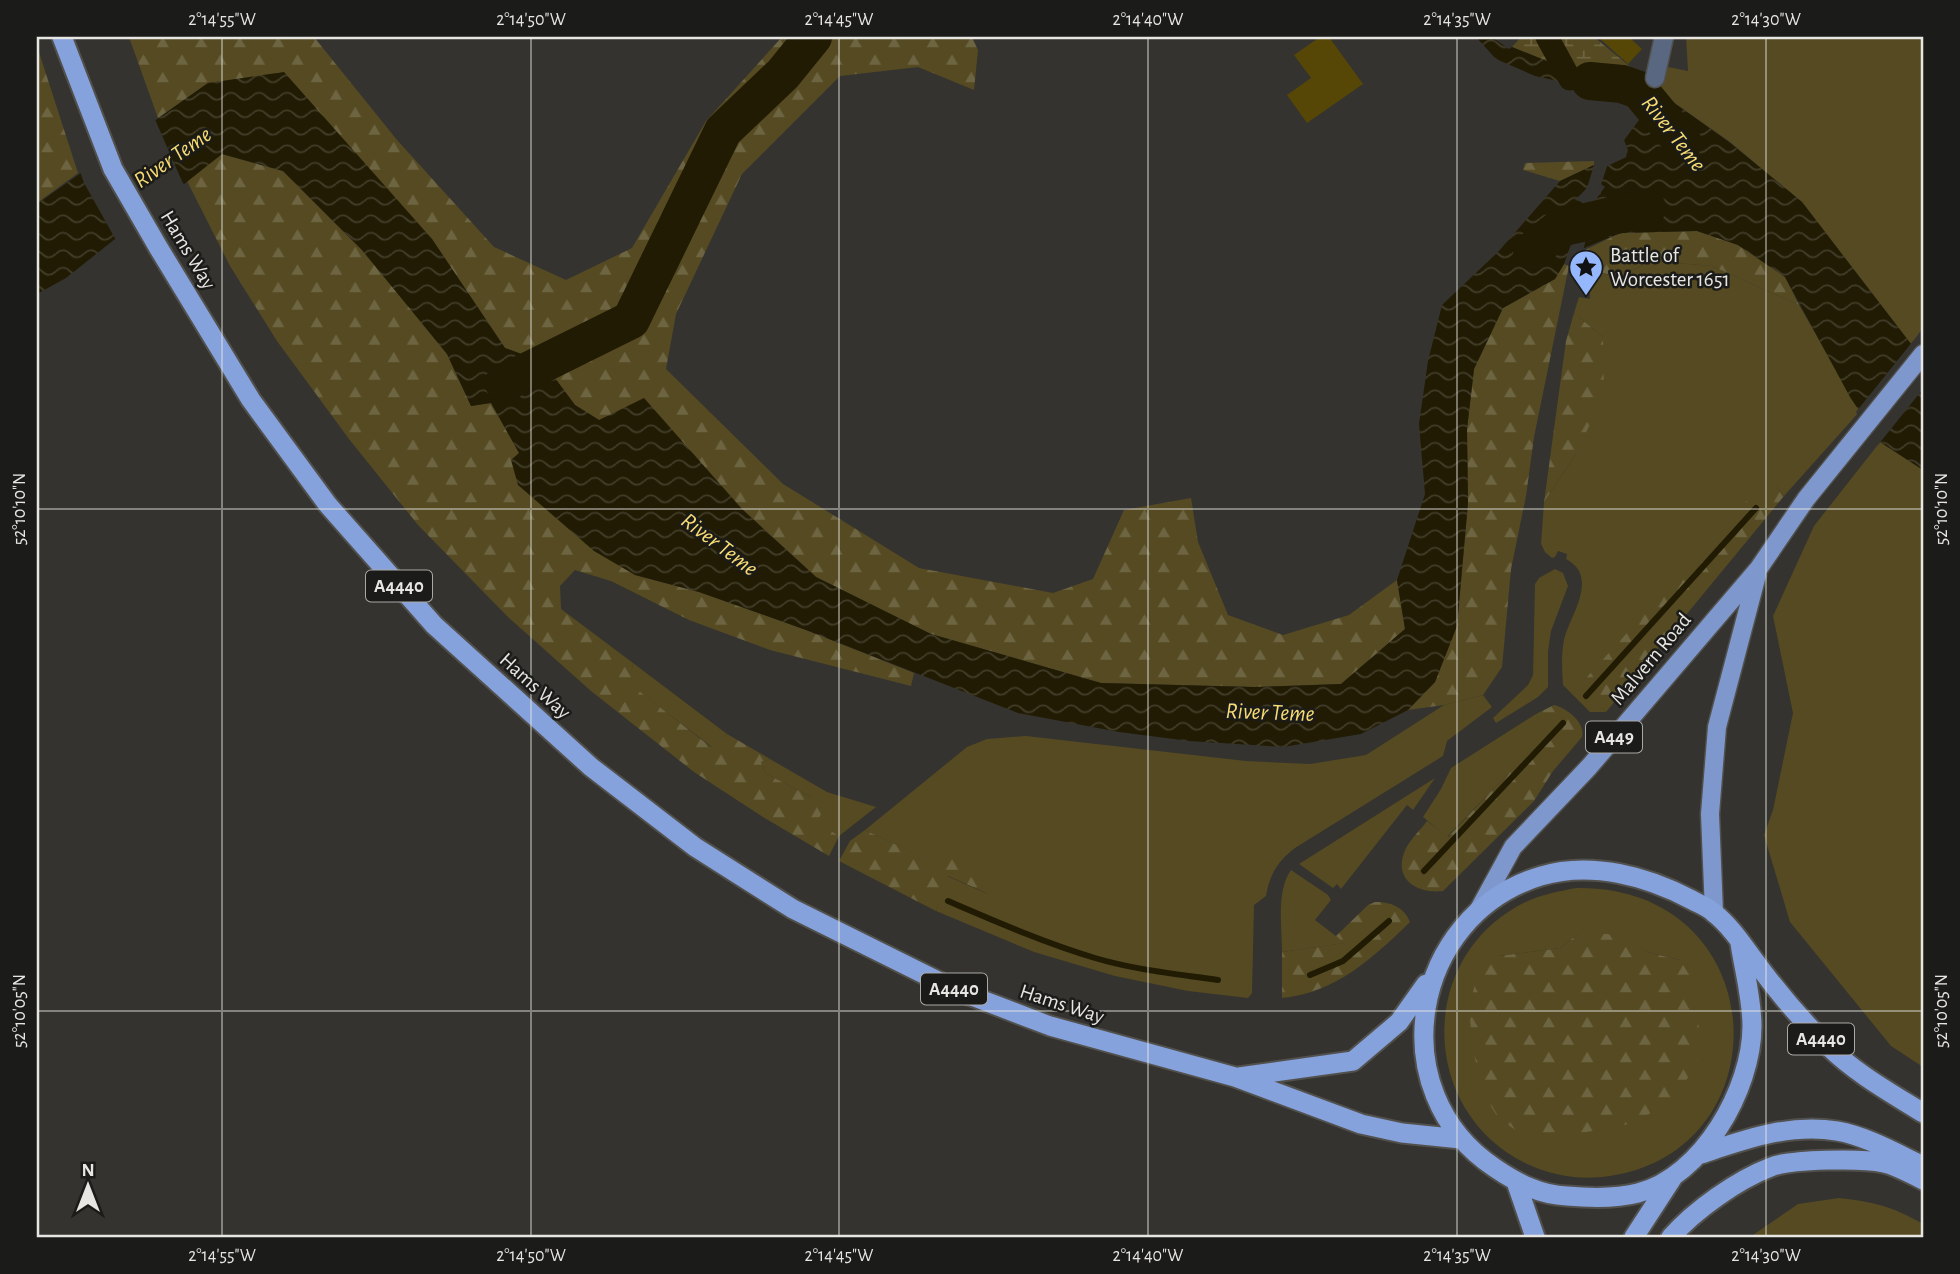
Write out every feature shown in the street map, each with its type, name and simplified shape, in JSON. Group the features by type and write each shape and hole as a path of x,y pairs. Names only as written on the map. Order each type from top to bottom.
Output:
{"highway":[{"name":"Hams Way","path":"62,37 113,169 251,400 328,505 434,625 591,767 695,848 793,909 956,990 1050,1026 1235,1077 1362,1124 1402,1133 1461,1139"},
{"path":"1634,1237 1674,1177 1697,1155 1722,1124 1748,1058 1752,1027 1740,943 1714,912 1658,884 1599,870 1544,875 1518,885 1478,911 1455,938 1437,969 1425,1008 1423,1044 1433,1091 1461,1139 1486,1162 1516,1182 1553,1196 1597,1198 1639,1193 1674,1177"},
{"name":"A4440","path":"1740,943 1786,1003 1830,1049 1881,1087 1923,1113"},
{"name":"Hams Way","path":"1235,1077 1353,1061 1399,1022 1437,969"},
{"path":"1697,1155 1755,1136 1795,1128 1838,1131 1872,1142 1923,1166"},
{"path":"1671,1237 1688,1218 1718,1197 1773,1166 1827,1159 1884,1163 1923,1180"},
{"path":"1516,1182 1535,1237"}],"main road":[{"name":"Malvern Road","path":"1478,911 1513,848 1589,767 1759,568 1808,497 1923,354"},
{"name":"Malvern Road","path":"1714,912 1710,814 1717,727 1759,568"}],"street":[{"path":"1655,78 1664,37"}],"green space":[{"path":"129,37 314,37 397,140 494,247 566,280 632,248 706,121 782,37 972,37 978,50 974,90 918,67 840,76 742,174 676,314 666,369 783,484 919,568 1053,593 1093,579 1124,510 1191,498 1198,542 1228,615 1283,635 1349,615 1397,580 1405,629 1341,684 1254,687 1101,683 931,634 816,577 742,509 575,405 543,362 505,348 432,239 208,83 158,118"},
{"path":"1521,37 1594,37 1647,78 1644,84 1623,78 1574,72 1512,47"},
{"path":"1686,37 1923,37 1923,328 1911,344 1802,202 1730,142 1656,90 1668,67 1688,71"},
{"path":"37,46 78,173 37,203"},
{"path":"222,154 283,171 362,250 447,354 471,406 491,403 519,453 635,575 699,592 806,630 914,673 911,686 770,650 689,620 611,581 575,570 560,586 561,609 633,663 630,684 711,747 727,734 770,759 761,762 765,773 811,797 821,814 817,822 839,836 829,856 694,772 591,691 507,616 418,525 349,439 277,341 230,266 187,181"},
{"path":"1594,161 1594,165 1560,181 1523,170 1525,163"},
{"path":"1697,231 1738,245 1785,277 1799,305 1712,266 1653,261 1619,276 1590,271 1583,251 1620,233"},
{"path":"1653,261 1712,266 1799,305 1860,411 1784,496 1775,485 1579,687 1606,712 1590,712 1563,685 1563,646 1580,597 1581,576 1576,567 1566,559 1567,554 1558,551 1552,558 1541,544 1544,502 1576,454 1603,337 1574,313 1579,297 1590,299 1590,272 1619,276"},
{"path":"1564,264 1569,266 1534,437 1526,496 1511,569 1502,667 1483,695 1444,705 1408,710 1435,682 1457,626 1468,505 1467,429 1474,369 1503,308 1555,279"},
{"path":"1574,313 1603,337 1604,394 1576,454 1544,502 1566,341"},
{"path":"1880,442 1923,470 1923,1067 1891,1046 1790,922 1764,835 1773,810 1793,713 1773,616 1814,526"},
{"path":"1761,485 1775,485 1784,496 1606,712 1578,687"},
{"path":"1555,569 1563,573 1568,586 1551,631 1548,687 1538,697 1496,723 1493,718 1528,685 1533,675 1535,584 1539,578"},
{"path":"633,663 727,734 712,747 629,684"},
{"path":"1483,695 1492,707 1447,741 1443,756 1283,858 1272,875 1266,896 1254,905 1252,993 1248,998 1188,991 1115,976 1034,952 936,911 947,876 988,894 940,866 865,830 967,747 987,739 1026,736 1246,761 1310,764 1366,755 1444,705"},
{"path":"1554,705 1574,717 1581,727 1582,737 1553,771 1534,801 1443,891 1425,890 1411,884 1402,871 1402,863 1404,853 1414,836 1427,821 1448,837 1543,736 1536,714"},
{"path":"1536,714 1544,736 1447,837 1423,817 1451,768"},
{"path":"770,759 827,792 876,807 839,836 816,822 811,797 765,773 761,762"},
{"path":"1435,778 1413,810 1407,805 1341,889 1337,884 1333,888 1299,864"},
{"path":"865,830 939,865 947,840 971,858 989,894 948,876 936,911 839,861 850,841"},
{"path":"1291,870 1328,895 1331,900 1315,920 1345,943 1282,952 1283,888"},
{"path":"1576,888 1642,899 1691,929 1721,973 1733,1024 1728,1076 1704,1123 1662,1159 1592,1178 1572,1177 1543,1170 1525,1163 1491,1140 1466,1110 1451,1075 1444,1038 1448,1000 1461,964 1483,933 1523,903","holes":["1578,934 1630,939 1647,952 1680,960 1499,956 1560,948"]},
{"path":"1375,902 1396,906 1410,922 1352,972 1319,989 1282,998 1282,952 1344,943 1336,936 1368,905"},
{"path":"1578,934 1607,934 1631,939 1647,952 1680,960 1693,981 1699,1029 1698,1060 1676,1098 1634,1123 1555,1138 1527,1138 1498,1118 1483,1093 1473,1050 1469,1008 1478,972 1499,956 1560,948"},
{"path":"1839,1198 1873,1203 1902,1213 1923,1224 1923,1237 1750,1237 1798,1204"}],"water":[{"path":"1476,37 1492,37 1509,49 1512,47 1574,72 1623,78 1644,84 1637,98 1620,90 1576,85 1535,76 1496,59"},
{"path":"284,72 432,239 505,348 543,362 575,405 599,420 644,398 742,509 816,577 931,634 1101,683 1254,687 1341,684 1405,629 1397,580 1425,494 1419,424 1428,361 1442,305 1498,252 1560,181 1594,165 1587,188 1575,200 1583,202 1577,223 1568,234 1574,236 1564,264 1555,279 1503,308 1474,369 1467,429 1468,502 1457,626 1435,682 1408,710 1361,734 1283,747 1189,741 1119,732 1018,713 806,630 699,592 635,575 594,551 518,485 511,460 519,453 491,403 471,406 447,354 362,250 283,171 222,154 66,278 37,294 37,204 208,83"},
{"path":"1656,90 1729,142 1802,202 1911,344 1923,366 1923,470 1880,442 1850,397 1785,277 1738,245 1697,231 1620,233 1582,249 1588,229 1598,218 1592,215 1601,194 1607,166 1626,157 1624,140 1647,109"}],"pier":[{"path":"1658,87 1647,109 1624,140 1628,150 1626,157 1607,166 1601,184 1605,187 1598,196 1592,214 1598,219 1588,229 1583,252 1580,252 1585,227 1593,219 1589,214 1595,195 1601,188 1598,183 1604,165 1610,159 1623,154 1620,139 1644,107 1653,88"},
{"path":"154,117 185,188 117,242 79,169"},
{"path":"1913,341 1923,359 1923,389 1878,445 1856,412"}],"building":[{"path":"1320,37 1329,37 1363,84 1307,123 1287,95 1311,78 1294,55"},
{"path":"1598,37 1629,37 1642,49 1628,64"}],"waterway":[{"name":"River Teme","path":"504,383 631,320 723,131 783,74 813,37"},
{"path":"1547,37 1570,79"},
{"name":"River Teme","path":"1590,81 1622,84 1639,90 1683,143"},
{"name":"River Teme","path":"1532,251 1560,228 1647,208"},
{"path":"1586,696 1756,508"},
{"path":"1424,871 1563,723"},
{"path":"948,901 1039,939 1095,958 1141,969 1218,980"},
{"path":"1310,975 1343,961 1389,921"}],"place":[{"name":"Battle of Worcester 1651","path":"1586,297"}]}
